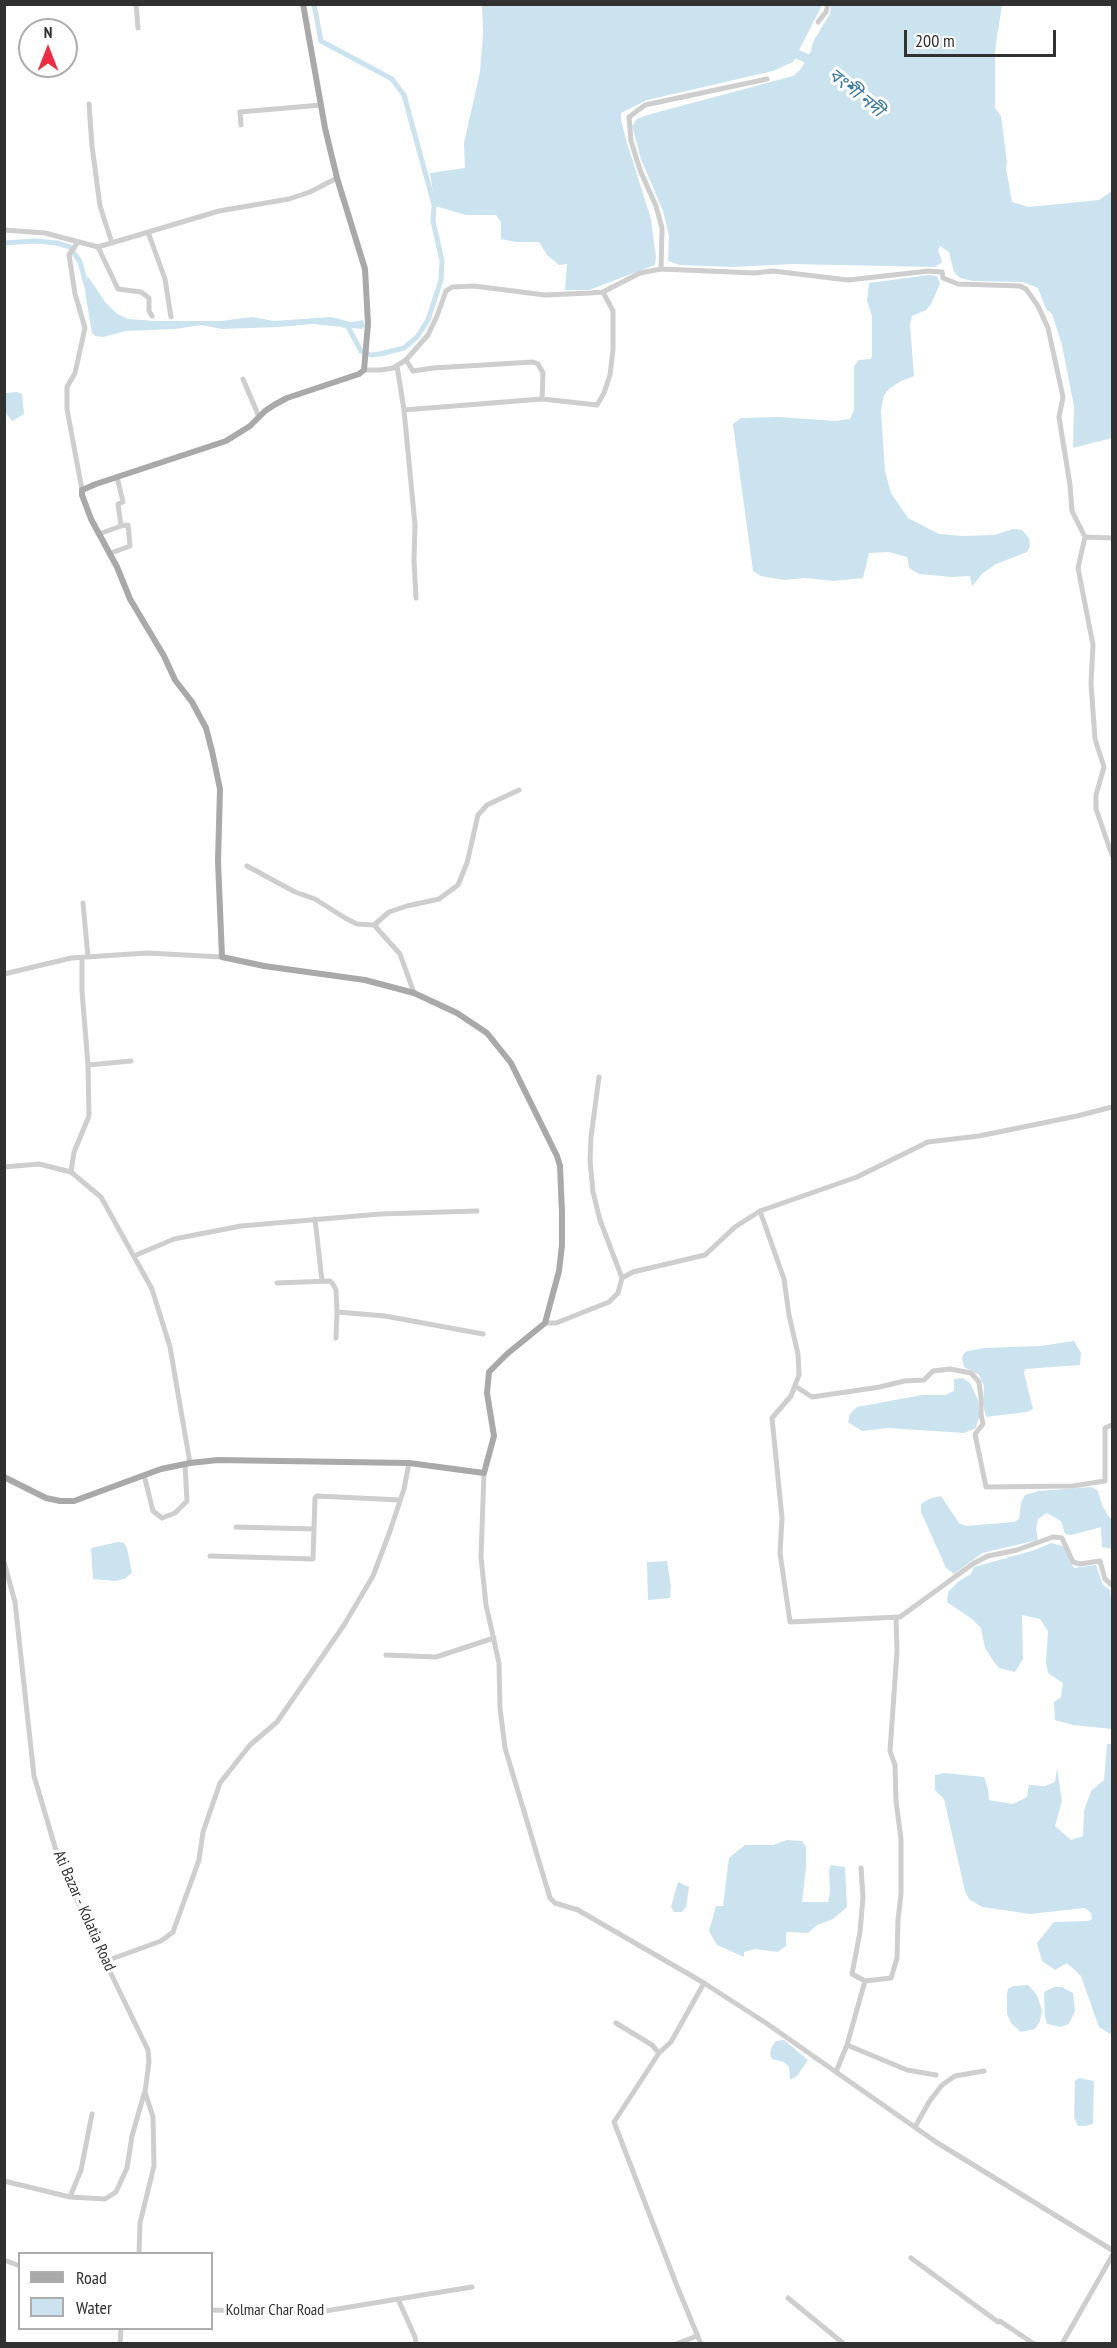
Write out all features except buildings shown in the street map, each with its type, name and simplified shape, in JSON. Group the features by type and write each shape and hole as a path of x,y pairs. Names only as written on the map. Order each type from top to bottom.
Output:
{"main road":[{"path":"4,1477 46,1498 74,1501 144,1475 187,1463 246,1460 413,1463 484,1473 494,1436 487,1393 489,1372 545,1323 559,1271 562,1245 560,1166 557,1156 511,1063 487,1033 471,1021 414,993 365,980 264,966 222,957 218,861 219,789 206,728 192,702 175,680 164,656 130,599 111,553 99,534 84,501 82,490 226,441 249,426 265,411 287,398 347,379 365,367 367,342 365,269 338,178 321,105 303,4"}],"street":[{"path":"136,4 138,28"},
{"path":"818,22 828,4"},
{"path":"660,269 662,228 631,141 629,117 645,105 767,79"},
{"path":"89,105 100,206 112,243"},
{"path":"241,125 240,112 321,105"},
{"path":"4,230 45,233 98,247 242,206 289,199 310,192 338,178"},
{"path":"148,232 165,279 171,317"},
{"path":"77,243 69,255 75,294 85,328 75,373 68,387 67,409 82,490"},
{"path":"98,247 118,289 141,292 149,298 149,311 152,316"},
{"path":"365,367 380,370 397,366 406,360 428,335 446,291 452,287 474,286 544,295 603,292 640,273 660,269 755,273 773,271 848,280 929,271 942,272 943,278 958,284 1020,286 1026,289 1038,306 1048,328 1063,397 1059,417 1072,512 1085,537 1078,568 1093,645 1091,684 1095,739 1104,767 1096,795 1096,809 1113,855"},
{"path":"404,410 542,399 597,405 610,375 613,325 613,311 603,292"},
{"path":"406,360 413,371 533,362 538,364 543,373 542,399"},
{"path":"397,366 404,410 415,525 416,598"},
{"path":"243,379 259,417"},
{"path":"117,477 123,502 118,504 121,526"},
{"path":"99,534 128,525 130,546 111,553"},
{"path":"1085,537 1113,538"},
{"path":"247,866 295,892 315,898 357,924 374,925 389,912 439,899 458,885 467,863 478,815 487,805 519,790"},
{"path":"71,1172 74,1152 89,1116 88,1065 81,991 85,957 83,903"},
{"path":"374,925 400,954 414,993"},
{"path":"4,974 85,957 147,953 222,957"},
{"path":"88,1065 131,1060"},
{"path":"545,1323 556,1323 609,1302 618,1293 622,1278 600,1220 593,1192 590,1160 591,1137 599,1077"},
{"path":"622,1278 650,1267 705,1255 735,1227 760,1211 857,1177 928,1142 979,1136 1111,1110"},
{"path":"4,1167 39,1164 71,1172 101,1197 152,1289 170,1347 187,1463 187,1501 175,1513 162,1518 153,1511 144,1475"},
{"path":"134,1257 174,1239 241,1226 315,1219 477,1211"},
{"path":"760,1211 784,1280 798,1354 799,1375 791,1396 772,1418 782,1518 780,1553 790,1622 900,1617 974,1563 988,1556 1017,1550 1053,1537 1062,1538 1073,1562 1080,1564 1100,1561 1105,1579 1113,1585"},
{"path":"315,1219 322,1281"},
{"path":"277,1283 322,1281 333,1284 337,1298 336,1338"},
{"path":"337,1312 385,1316 483,1334"},
{"path":"795,1386 812,1397 904,1381 924,1380 933,1371 950,1369 971,1373 980,1382 983,1424 975,1434 986,1487 1073,1486 1105,1481 1105,1428 1113,1425"},
{"path":"106,1961 161,1941 173,1932 199,1860 203,1832 220,1783 250,1745 277,1722 344,1625 373,1576 413,1463"},
{"path":"484,1473 481,1557 486,1605 499,1663 500,1708 506,1748 550,1898 578,1910 704,1983 766,2023 915,2127 1113,2250"},
{"path":"210,1556 313,1559 315,1498 317,1496 400,1500"},
{"path":"236,1527 314,1529"},
{"name":"Ati Bazar - Kolatia Road","path":"4,1562 15,1602 34,1776 58,1857 148,2050 149,2062 145,2092 153,2117 154,2166 140,2223 139,2252"},
{"path":"861,1868 863,1897 860,1932 852,1974 865,1981 891,1978 897,1958 901,1894 901,1839 896,1801 895,1765 890,1751 897,1651 896,1617"},
{"path":"386,1655 436,1657 494,1638"},
{"path":"836,2072 847,2045 865,1981"},
{"path":"701,2343 614,2122 659,2054 671,2042 704,1983"},
{"path":"616,2023 652,2046 659,2054"},
{"path":"847,2045 907,2070 936,2075"},
{"path":"915,2127 942,2085 955,2076 984,2071"},
{"path":"4,2181 70,2197 105,2199 116,2192 127,2168 132,2136 145,2092"},
{"path":"70,2197 81,2170 92,2114"},
{"path":"1062,2343 1113,2256"},
{"path":"911,2258 998,2322 1000,2321 1034,2343"},
{"name":"Kolmar Char Road","path":"213,2310 313,2313 472,2287"},
{"path":"788,2298 844,2343"},
{"path":"398,2299 416,2343"},
{"path":"676,2343 697,2336"}],"water":[{"path":"482,5 822,5 793,62 773,71 647,100 621,113 627,143 651,219 655,265 589,290 565,290 567,264 559,265 547,255 539,242 516,242 501,239 501,222 496,215 466,215 435,206 430,173 465,168 464,143 480,72 483,34"},
{"path":"831,5 1002,5 995,50 995,108 1001,116 1012,202 1029,207 1099,200 1112,191 1112,438 1073,448 1074,406 1062,345 1052,314 1046,309 1038,288 1023,282 973,281 960,278 954,272 949,252 940,246 938,250 942,262 935,267 792,264 734,267 680,265 668,261 669,236 663,211 641,159 632,126 637,119 647,115 793,76 800,70 810,53 814,40 830,14"},
{"path":"929,275 937,276 940,284 926,310 912,316 910,324 914,376 889,389 884,395 881,410 885,471 891,493 908,518 939,534 994,535 1013,529 1022,530 1029,538 1030,547 1027,552 996,564 983,573 972,586 970,576 919,574 909,568 907,557 889,552 869,553 863,578 833,581 805,578 784,580 761,576 753,571 733,424 741,418 779,417 835,421 850,419 854,410 854,366 859,360 871,359 872,356 872,316 867,301 869,283"},
{"path":"86,277 116,313 128,319 221,321 252,317 274,321 331,317 351,322 363,320 365,326 362,329 313,324 222,329 201,325 175,329 126,331 103,337 95,336 92,333 86,298 84,281"},
{"path":"5,393 22,394 24,414 12,421 5,412"},
{"path":"1074,1341 1081,1353 1080,1365 1025,1369 1033,1409 1027,1412 986,1417 983,1404 984,1386 979,1375 964,1367 962,1358 964,1353 984,1348 1040,1346"},
{"path":"963,1378 970,1383 978,1400 979,1417 976,1428 964,1433 888,1428 862,1431 848,1422 850,1414 857,1407 922,1395 945,1395 954,1391 954,1379"},
{"path":"1092,1487 1098,1491 1102,1505 1112,1519 1112,1549 1102,1547 1101,1527 1071,1535 1065,1534 1061,1521 1047,1513 1038,1519 1036,1528 1038,1540 982,1553 954,1574 946,1568 921,1512 921,1504 941,1496 959,1523 966,1526 1014,1522 1019,1519 1021,1503 1025,1495 1039,1491"},
{"path":"118,1542 124,1543 127,1548 132,1573 124,1579 115,1581 93,1579 91,1548"},
{"path":"1051,1543 1063,1546 1074,1568 1096,1565 1103,1585 1110,1590 1112,1729 1073,1725 1055,1720 1054,1702 1061,1697 1063,1683 1048,1673 1046,1663 1048,1631 1040,1619 1022,1615 1023,1659 1015,1672 999,1668 985,1648 981,1628 947,1602 948,1592 959,1581 971,1574 974,1567 1035,1550"},
{"path":"667,1561 671,1586 670,1598 648,1600 647,1562"},
{"path":"1107,1744 1112,1744 1112,2035 1099,2027 1081,1976 1067,1963 1055,1970 1042,1961 1037,1943 1054,1922 1088,1921 1092,1919 1091,1913 1085,1908 1030,1914 982,1907 969,1899 965,1891 944,1799 935,1790 935,1775 944,1773 984,1777 989,1800 1013,1804 1027,1797 1029,1785 1045,1786 1055,1782 1057,1768 1062,1801 1055,1826 1071,1840 1083,1836 1084,1811 1091,1791 1104,1780"},
{"path":"787,1840 802,1841 806,1847 802,1902 828,1902 831,1865 845,1867 847,1907 833,1919 817,1925 808,1933 786,1932 786,1946 778,1952 755,1949 744,1952 744,1957 717,1945 709,1931 716,1906 723,1906 729,1858 745,1845 773,1845"},
{"path":"678,1882 689,1887 686,1907 682,1912 674,1912 671,1907"},
{"path":"1028,1985 1037,1995 1042,2011 1035,2029 1021,2032 1011,2023 1007,2014 1007,1994 1008,1989 1013,1986"},
{"path":"1054,1987 1062,1987 1073,1993 1075,2011 1069,2024 1061,2027 1047,2024 1045,2017 1044,1992"},
{"path":"784,2040 808,2060 797,2076 790,2080 789,2067 784,2062 772,2059 770,2054 776,2041"},
{"path":"1079,2078 1094,2081 1093,2124 1084,2126 1078,2126 1074,2117 1075,2081"}],"waterway":[{"path":"314,4 321,41 392,79 404,95 434,205 433,221 442,261 441,280 428,320 417,337 404,348 371,355 361,351 347,325 343,325"},
{"name":"বংশী নদী","path":"787,50 818,63"},
{"path":"4,243 35,241 70,247 80,262 86,284"}]}
